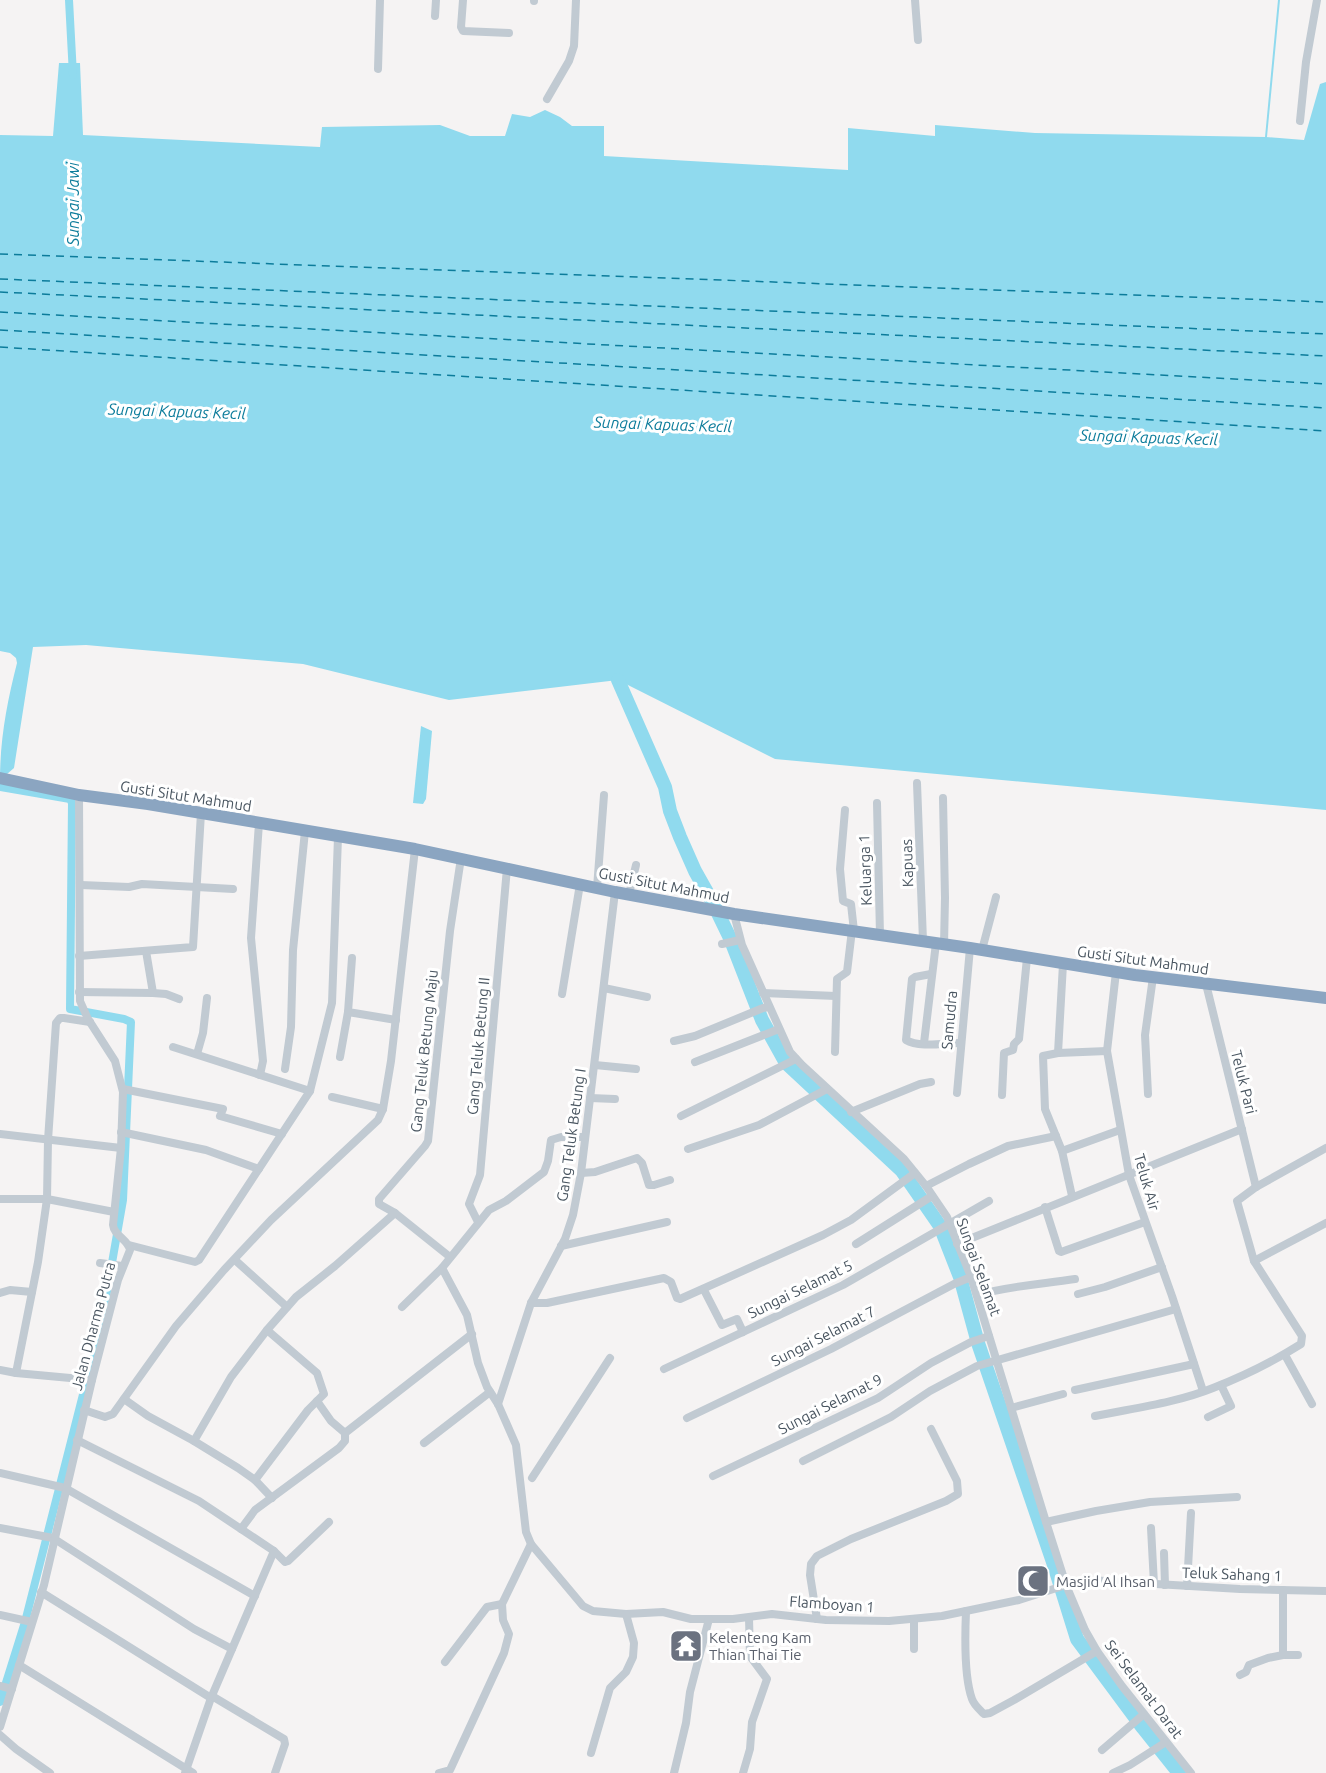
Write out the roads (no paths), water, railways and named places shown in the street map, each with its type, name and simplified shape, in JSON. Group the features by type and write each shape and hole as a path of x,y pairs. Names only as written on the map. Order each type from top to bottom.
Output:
{"highway":[{"name":"Gusti Situt Mahmud","path":"4,779 79,795 415,849 615,892 731,913 1116,972 1326,998"}],"street":[{"path":"378,69 381,0"},
{"path":"435,16 436,0"},
{"path":"463,0 460,27 463,31 509,33"},
{"path":"547,99 569,61 574,46 576,0"},
{"path":"915,0 918,40"},
{"path":"1300,121 1306,62 1317,0"},
{"name":"Kapuas","path":"917,783 934,943"},
{"name":"Jalan Dharma Putra","path":"0,1727 5,1688 19,1665 26,1621 42,1592 61,1487 77,1440 88,1379 116,1265 129,1252 129,1245 113,1225 121,1131 128,1090 115,1061 89,1021 80,996 79,795"},
{"path":"597,888 604,795"},
{"path":"924,1043 934,943 945,898 943,798"},
{"name":"Keluarga 1","path":"877,803 880,935"},
{"path":"835,1052 838,977 847,972 853,931 851,904 843,902 840,869 845,810"},
{"path":"79,956 193,947 201,813"},
{"path":"259,823 251,938 263,1061 261,1075"},
{"path":"285,1069 292,1016 293,950 305,831"},
{"path":"129,1245 197,1262 310,1091 332,1003 338,837"},
{"path":"84,1410 107,1417 112,1413 176,1326 271,1220 378,1120 383,1109 396,1020 415,849"},
{"name":"Gang Teluk Betung Maju","path":"395,1213 379,1204 379,1199 428,1141 460,858"},
{"path":"629,894 636,865"},
{"name":"Gang Teluk Betung II","path":"478,1222 469,1204 480,1175 507,868"},
{"path":"81,885 129,887 142,884 233,889"},
{"path":"562,994 580,884"},
{"name":"Gang Teluk Betung I","path":"498,1404 531,1303 561,1246 573,1215 581,1173 615,892"},
{"name":"Samudra","path":"957,1093 960,1043 976,949 996,897"},
{"name":"Sungai Selamat","path":"731,913 731,942 763,993 766,1007 787,1046 790,1062 888,1143 913,1175 926,1186 926,1199 947,1226 957,1244 968,1278 977,1295 985,1337 1011,1408 1066,1585"},
{"path":"146,951 153,993"},
{"path":"340,1057 348,1011 352,958"},
{"path":"1002,1095 1004,1053 1013,1050 1014,1044 1019,1039 1027,958"},
{"path":"1058,1053 1063,964"},
{"name":"Teluk Air","path":"1116,972 1107,1051 1129,1175 1203,1391"},
{"path":"931,975 912,979 906,1040 924,1043 960,1043"},
{"path":"1148,1094 1145,1035 1153,977"},
{"name":"Teluk Pari","path":"1206,984 1256,1187"},
{"path":"604,988 647,997"},
{"path":"80,996 153,993 166,994 179,999"},
{"path":"763,993 836,996"},
{"path":"197,1054 203,1033 207,998"},
{"path":"674,1041 695,1036 766,1007"},
{"path":"348,1011 396,1020"},
{"path":"16,1373 47,1199 48,1140 56,1023 60,1018 89,1021"},
{"path":"695,1062 777,1030"},
{"path":"173,1047 310,1091"},
{"path":"1072,1196 1062,1151 1045,1109 1042,1058 1044,1055 1058,1053 1107,1051"},
{"path":"681,1116 790,1062"},
{"path":"595,1065 636,1069"},
{"path":"851,1112 920,1084 931,1082"},
{"path":"128,1090 223,1109 220,1116 282,1134"},
{"path":"688,1149 759,1125 824,1090"},
{"path":"332,1097 383,1109"},
{"path":"590,1098 615,1099"},
{"path":"957,1244 1242,1129"},
{"path":"1062,1151 1120,1130"},
{"path":"121,1131 206,1150 259,1169"},
{"path":"0,1134 121,1148"},
{"path":"926,1186 1008,1146 1056,1136"},
{"path":"402,1308 442,1268 489,1209 506,1201 544,1172 551,1140 561,1137 585,1137"},
{"path":"1095,1416 1160,1403 1221,1385 1285,1355 1301,1344 1302,1336 1254,1261 1237,1199 1326,1148"},
{"path":"581,1173 595,1172 637,1158 642,1163 649,1185 670,1180"},
{"path":"531,1303 548,1303 664,1278 671,1282 678,1299 704,1290 823,1235 851,1220 913,1175"},
{"path":"0,1199 47,1199 114,1212"},
{"path":"856,1244 926,1199"},
{"name":"Sungai Selamat 5","path":"664,1369 843,1285 989,1201"},
{"path":"1045,1207 1061,1252 1145,1222"},
{"path":"194,1441 231,1377 286,1307 395,1213 450,1257"},
{"path":"561,1246 667,1222"},
{"path":"1254,1261 1326,1223"},
{"path":"235,1260 286,1307"},
{"path":"100,1263 116,1265"},
{"path":"1078,1294 1162,1267"},
{"path":"440,1773 450,1770 509,1639 502,1620 502,1604 531,1544 526,1532 522,1508 521,1474 516,1445 478,1363 467,1315 442,1268"},
{"name":"Sungai Selamat 7","path":"687,1418 831,1349 968,1278"},
{"path":"977,1295 1011,1286 1075,1279"},
{"path":"0,1293 10,1290 32,1292"},
{"path":"704,1290 722,1325 738,1318 743,1332"},
{"path":"803,1461 891,1417 930,1391 977,1366 1176,1309"},
{"path":"255,1480 276,1450 324,1394 317,1374 267,1330"},
{"path":"345,1433 472,1334"},
{"name":"Sungai Selamat 9","path":"713,1476 878,1398 931,1363 985,1337"},
{"path":"1285,1355 1312,1404"},
{"path":"521,1474 534,1480 610,1358"},
{"path":"1075,1390 1194,1364"},
{"path":"0,1370 88,1379"},
{"path":"1208,1417 1231,1406 1221,1385"},
{"path":"423,1443 490,1392"},
{"path":"1011,1408 1063,1394"},
{"path":"124,1399 148,1416 238,1468 255,1480 272,1498"},
{"path":"241,1529 251,1513 339,1448 345,1441 345,1433 316,1401"},
{"path":"817,1619 810,1575 813,1559 843,1543 950,1500 958,1494 957,1481 931,1429"},
{"path":"77,1440 199,1501 274,1551 285,1562 329,1522"},
{"path":"0,1473 61,1487 255,1596"},
{"path":"1046,1522 1150,1502 1237,1497"},
{"path":"1187,1586 1191,1513"},
{"path":"0,1528 51,1538 194,1629 232,1649"},
{"path":"1151,1528 1154,1584"},
{"name":"Flamboyan 1","path":"531,1544 576,1599 592,1611 626,1614 663,1612 691,1619 749,1618 772,1614 817,1619 889,1621 914,1619 942,1616 1019,1600 1066,1585"},
{"path":"19,1665 188,1772 212,1697 274,1551"},
{"path":"1164,1553 1165,1585"},
{"name":"Teluk Sahang 1","path":"1066,1585 1089,1580 1326,1591"},
{"name":"Sei Selamat Darat","path":"1066,1585 1095,1653 1184,1771"},
{"path":"1283,1590 1283,1655"},
{"path":"42,1592 284,1739 285,1744 275,1773"},
{"path":"445,1662 487,1608 502,1604"},
{"path":"966,1611 968,1680 972,1699 984,1714 999,1708 1095,1653"},
{"path":"591,1753 610,1688 626,1672 633,1656 634,1643 626,1614"},
{"path":"0,1615 26,1621"},
{"path":"743,1773 750,1749 752,1722 767,1679 750,1656 749,1618"},
{"path":"674,1773 686,1723 690,1692 709,1619"},
{"path":"914,1619 914,1649"},
{"path":"1240,1675 1246,1672 1249,1665 1264,1659 1298,1655"},
{"path":"1102,1750 1142,1715"},
{"path":"0,1735 50,1773"},
{"path":"1113,1773 1164,1743"}],"water":[{"name":"Sungai Kapuas Kecil","path":"59,63 80,63 83,135 320,147 322,127 440,125 470,136 505,136 512,114 530,117 545,110 572,126 604,126 604,156 848,170 848,128 935,136 935,125 1035,133 1266,137 1304,140 1320,84 1326,82 1326,810 775,759 618,680 449,700 303,664 86,645 33,647 14,768 0,780 5,721 17,663 16,658 10,653 0,651 0,135 53,136"},
{"path":"421,726 432,731 426,799 423,804 413,803"}],"waterway":[{"name":"Sungai Jawi","path":"69,0 73,75"},
{"path":"1266,137 1279,0"},
{"path":"618,680 665,787 670,811 680,837 730,938 762,1020 786,1063 902,1171 940,1226 960,1277 978,1343 1077,1639 1179,1773"},
{"path":"0,787 70,799 72,803 70,1009 131,1022 123,1200 102,1320 25,1622 0,1702"}],"place":[{"name":"Masjid Al Ihsan","path":"1033,1581"},
{"name":"Kelenteng Kam Thian Thai Tie","path":"686,1646"}]}
